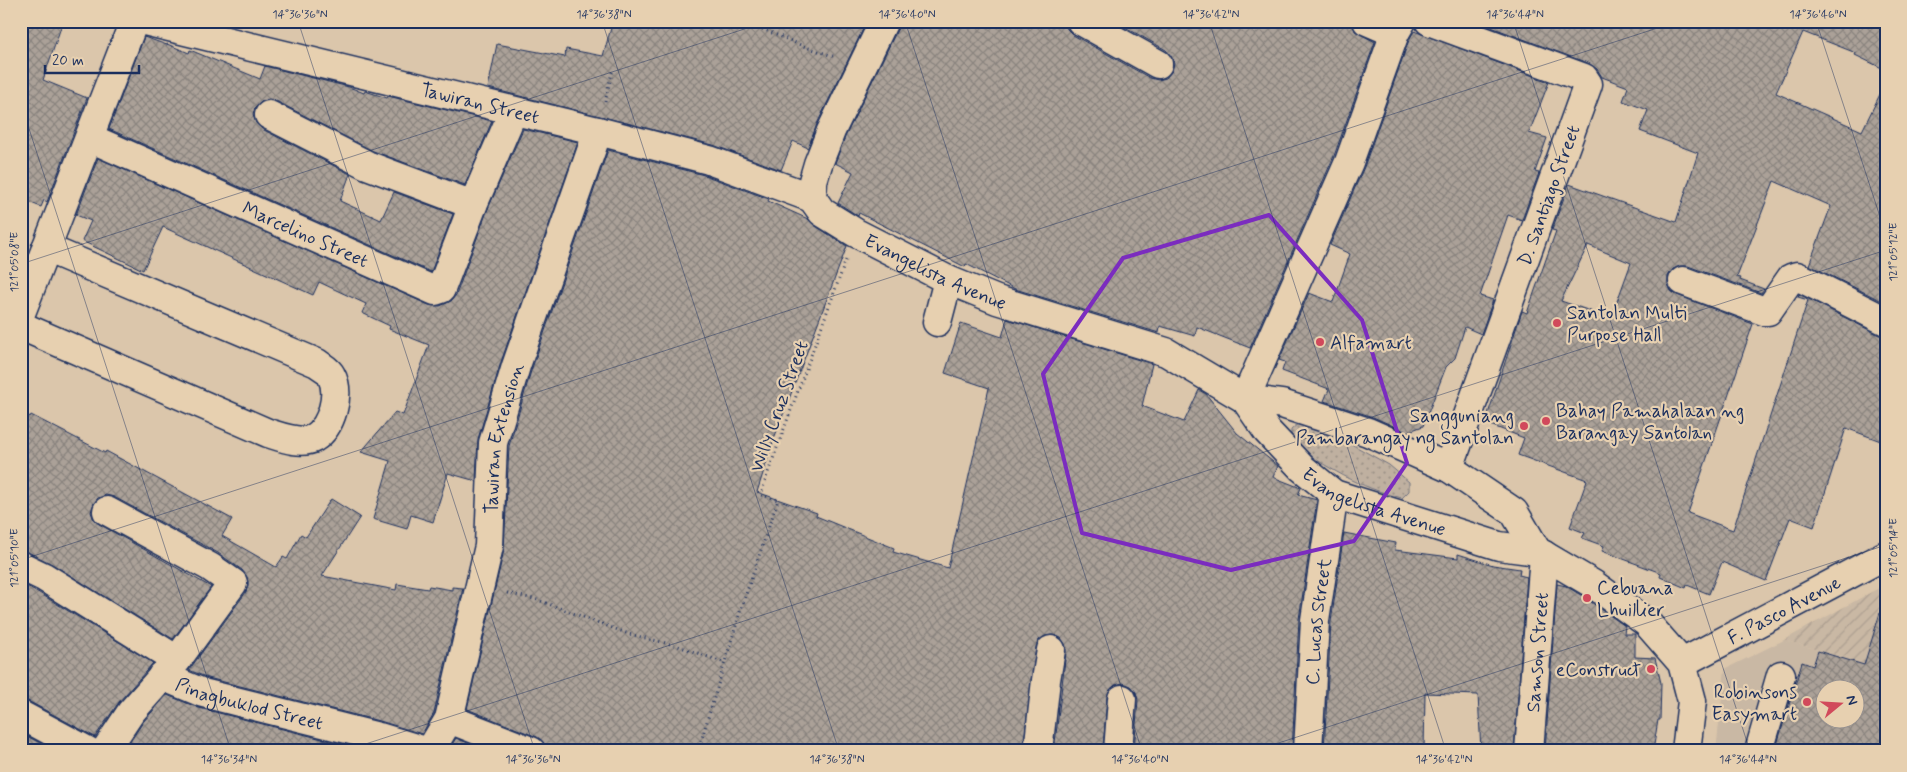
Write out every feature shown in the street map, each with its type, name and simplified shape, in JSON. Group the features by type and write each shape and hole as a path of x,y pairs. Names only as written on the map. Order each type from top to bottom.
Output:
{"street":[{"path":"21,313 134,21"},
{"name":"Tawiran Street","path":"144,21 513,112 598,131 709,160 812,198"},
{"path":"812,198 813,181 831,131 884,21"},
{"path":"1082,21 1158,64"},
{"path":"1245,399 1349,162 1399,27 1367,21"},
{"name":"D. Santiago Street","path":"1430,21 1584,78 1588,84 1449,468"},
{"name":"Marcelino Street","path":"90,138 435,291 441,289 472,205 513,112"},
{"path":"269,115 367,165 472,205"},
{"name":"Tawiran Extension","path":"430,751 449,718 489,546 492,444 516,366 598,131"},
{"name":"Evangelista Avenue","path":"812,198 822,212 856,234 948,280 997,300 1166,352 1245,399 1282,404 1368,432 1449,468 1514,512 1540,553"},
{"path":"21,326 268,433 294,440 313,438 324,429 335,406 336,390 331,374 317,363 46,248"},
{"path":"1683,281 1764,311 1768,310 1792,278 1797,276 1886,321"},
{"path":"937,322 948,280"},
{"name":"Evangelista Avenue","path":"1245,399 1267,431 1302,468 1334,494 1499,546 1540,553 1593,584 1647,622 1682,663 1692,700 1686,751"},
{"name":"C. Lucas Street","path":"1308,751 1315,620 1334,494"},
{"path":"105,751 131,712 170,668 233,583 210,567 107,511"},
{"path":"1499,546 1514,512"},
{"name":"Samson Street","path":"1529,751 1540,553"},
{"name":"F. Pasco Avenue","path":"1682,663 1886,554"},
{"name":"Pinagbuklod Street","path":"21,566 44,578 202,693 379,737 425,751"},
{"path":"1038,751 1051,650"},
{"path":"1759,751 1781,675"},
{"path":"1118,751 1122,699"},
{"path":"21,715 88,751"},
{"path":"449,718 531,751"}],"path":[{"path":"753,25 803,46 862,66"},
{"name":"Willy Cruz Street","path":"698,751 741,608 778,500 761,495 766,478 856,234"},
{"path":"480,586 538,600 629,634 678,646 725,663"}],"highlighted area":[{"path":"1269,215 1362,320 1407,463 1354,541 1231,570 1082,533 1043,374 1123,258"}],"shaded area":[{"path":"1300,422 1312,422 1389,465 1409,482 1409,491 1402,498 1372,489 1344,476 1317,460 1291,442 1291,430"},
{"path":"1886,584 1886,670 1784,640"},
{"path":"1784,640 1886,670 1886,751 1716,751 1725,669"}],"building":[{"path":"21,21 63,21 43,80 87,98 47,202 44,200 41,207 21,199"},
{"path":"613,21 867,21 817,124 808,148 793,141 781,170 713,145 488,88 497,44 565,57 566,49 603,56"},
{"path":"899,21 1065,21 1067,29 1073,35 1150,78 1158,80 1166,78 1172,71 1174,63 1171,56 1166,50 1114,21 1352,21 1355,31 1375,42 1334,156 1250,348 1197,327 1195,336 1160,326 1159,333 1015,289 966,264 965,267 859,213 858,216 838,203 853,172 835,163 845,137 898,28"},
{"path":"1475,21 1886,21 1886,70 1855,55 1856,53 1803,32 1776,93 1862,131 1886,82 1886,303 1809,265 1831,206 1774,181 1737,277 1741,278 1740,280 1764,289 1761,293 1688,266 1680,266 1673,269 1668,276 1668,284 1671,291 1677,295 1753,324 1688,513 1733,530 1808,300 1798,297 1799,294 1879,335 1886,336 1886,443 1846,428 1814,527 1790,518 1766,581 1722,562 1709,594 1687,585 1686,588 1660,577 1661,573 1602,551 1604,546 1582,538 1585,533 1570,527 1587,480 1518,455 1524,438 1485,423 1522,311 1527,313 1556,231 1552,230 1569,184 1676,222 1698,153 1640,131 1648,110 1623,101 1628,87 1602,77 1597,69 1590,64","holes":["1588,245 1631,263 1611,318 1561,301"]},
{"path":"1414,31 1549,82 1529,133 1547,138 1535,172 1539,173 1522,220 1508,215 1480,296 1493,300 1481,334 1465,327 1455,358 1446,367 1423,426 1407,432 1373,417 1324,401 1329,389 1282,371 1285,362 1279,360 1309,293 1333,302 1350,254 1330,245 1364,167 1409,40"},
{"path":"144,37 189,53 190,50 260,79 265,66 349,87 364,93 365,91 387,98 388,96 492,121 465,185 373,151 276,101 269,99 261,102 255,108 253,115 256,123 262,129 350,174 340,201 381,220 394,192 453,214 431,272 109,129"},
{"path":"523,129 578,142 501,362 478,439 476,481 448,473 433,522 411,515 407,529 373,519 390,461 361,452 395,412 403,415 429,345 389,329 390,326 362,313 366,304 319,282 313,295 163,227 143,270 82,241 91,221 76,215 98,158 429,305 440,306 451,301 456,295 487,211"},
{"path":"608,150 704,175 769,199 768,201 808,219 814,225 847,246 775,436 757,492 817,513 816,516 894,548 893,552 948,568 989,388 945,373 961,323 1002,337 1007,319 1152,364 1142,406 1184,422 1199,390 1206,394 1237,433 1278,466 1273,477 1301,488 1298,495 1317,500 1299,619 1292,751 1134,751 1138,700 1136,692 1131,686 1123,683 1115,685 1109,691 1107,697 1103,751 1054,751 1066,652 1065,644 1061,638 1053,635 1045,636 1039,640 1036,647 1023,751 546,751 543,742 537,737 467,709 504,550 509,446 531,371"},
{"path":"21,412 30,417 31,415 105,453 106,451 232,519 222,536 276,567 283,557 287,559 301,534 306,537 331,499 360,517 322,576 396,590 397,584 428,589 429,586 452,590 452,587 463,588 434,713 422,734 383,722 208,678 189,670 246,592 248,585 247,577 242,570 218,553 114,497 106,495 98,498 91,512 94,520 211,587 173,639 52,564 28,552 21,551"},
{"path":"1344,533 1396,543 1395,550 1458,558 1458,554 1493,565 1520,569 1519,575 1527,577 1514,751 1481,751 1478,695 1425,693 1424,751 1324,751 1331,622"},
{"path":"21,583 153,663 119,702 95,737 21,699"},
{"path":"1557,584 1566,586 1584,597 1625,626 1624,634 1635,634 1635,657 1655,658 1661,683 1660,720 1658,720 1653,751 1545,751"},
{"name":"Robinsons Easymart","path":"1880,613 1886,614 1886,751 1775,751 1802,662 1813,666 1818,651 1864,665"},
{"path":"167,695 199,708 370,751 124,751 143,722"},
{"path":"21,733 55,751 21,751"},
{"path":"456,738 487,751 448,751"}],"place":[{"name":"Santolan Multi Purpose Hall","path":"1557,323"},
{"name":"Alfamart","path":"1320,342"},
{"name":"Bahay Pamahalaan ng Barangay Santolan","path":"1546,421"},
{"name":"Sangguniang Pambarangay ng Santolan","path":"1524,426"},
{"name":"Cebuana Lhuillier","path":"1587,598"},
{"name":"eConstruct","path":"1651,669"},
{"name":"Robinsons Easymart","path":"1807,702"}]}
